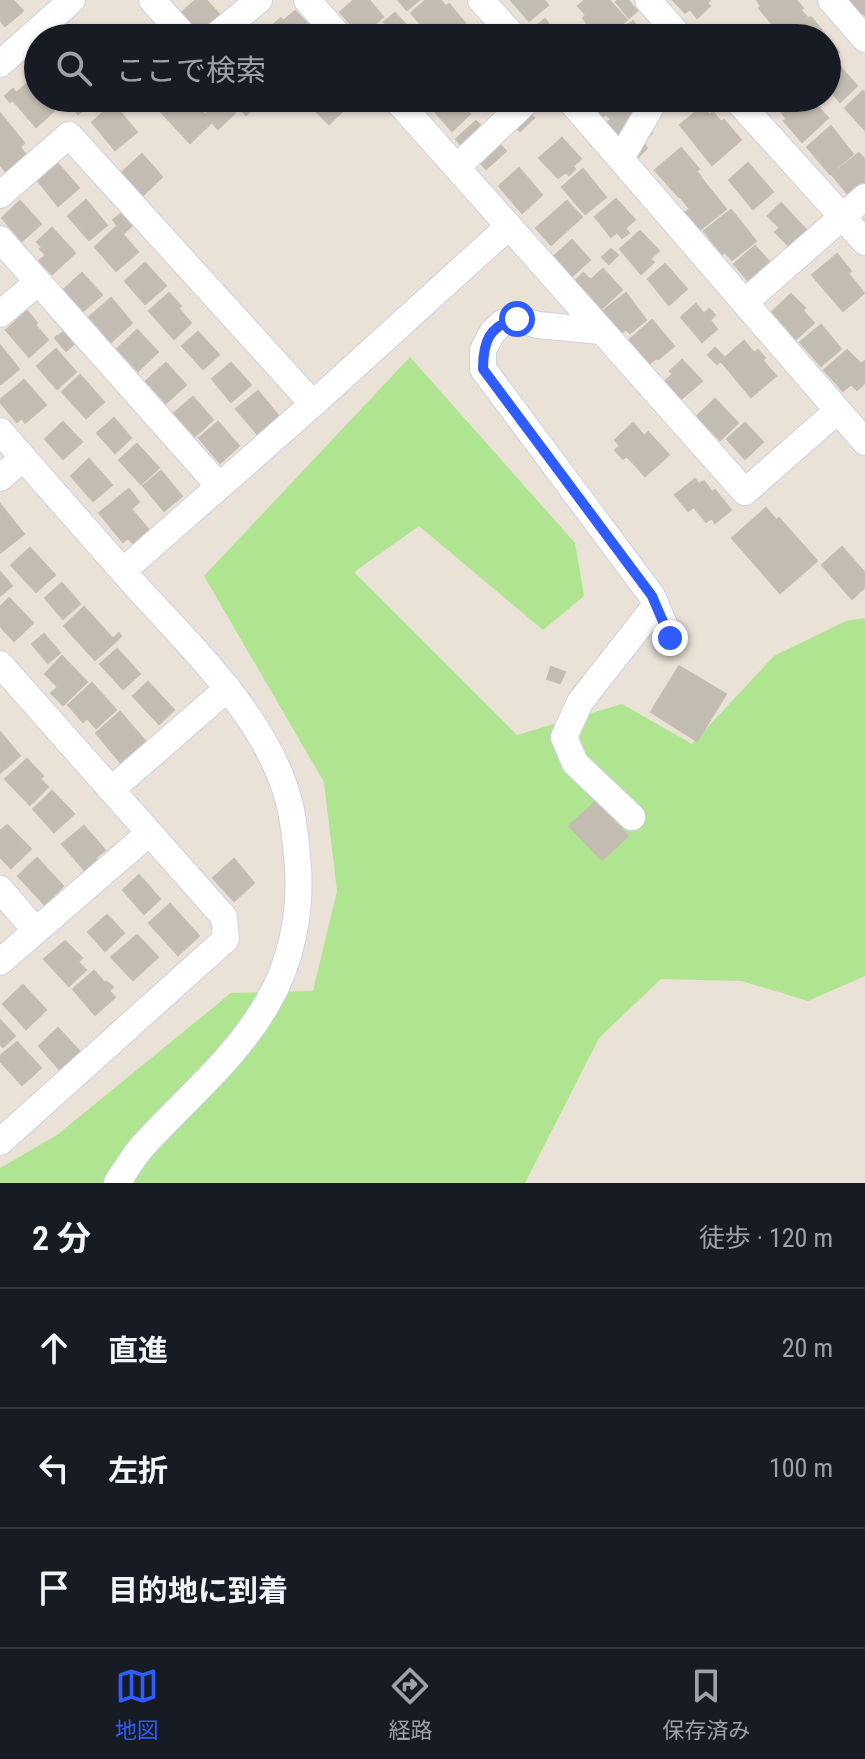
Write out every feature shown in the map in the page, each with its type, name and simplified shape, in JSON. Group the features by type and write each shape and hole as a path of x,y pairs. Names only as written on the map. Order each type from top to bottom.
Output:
{"street":[{"path":"45,24 72,0"},
{"path":"152,0 173,24"},
{"path":"230,24 259,0"},
{"path":"307,0 328,24"},
{"path":"481,0 502,24"},
{"path":"648,0 669,24"},
{"path":"831,0 865,39"},
{"path":"0,64 24,43"},
{"path":"408,112 745,492 837,411"},
{"path":"457,167 515,112"},
{"path":"580,112 865,442"},
{"path":"621,158 648,112"},
{"path":"748,112 865,242"},
{"path":"0,195 69,135 313,404"},
{"path":"745,302 865,197"},
{"path":"123,571 509,226"},
{"path":"0,239 219,486"},
{"path":"0,314 38,282"},
{"path":"601,331 538,325 517,319 502,323 492,333 483,350 483,369 652,596 670,638"},
{"path":"0,431 228,688 276,766 289,800 296,838 297,913 284,971 269,1001 234,1051 139,1150 117,1183"},
{"path":"0,478 23,458"},
{"path":"632,817 575,763 564,737 580,702 656,605"},
{"path":"0,664 224,917 226,939 0,1142"},
{"path":"111,790 228,688"},
{"path":"0,962 148,834"},
{"path":"0,889 36,931"}],"green space":[{"path":"410,357 575,543 584,596 543,630 419,526 354,572 517,735 622,704 692,744 774,656 846,621 865,618 865,976 808,1001 742,981 661,979 599,1038 525,1183 0,1183 0,1168 57,1135 231,993 313,991 337,891 324,782 204,576"}],"building":[{"path":"0,0 13,0 23,11 5,26 0,20"},
{"path":"196,0 206,0 219,14 208,24 192,24 182,12"},
{"path":"354,0 369,0 383,17 375,24 350,24 340,12"},
{"path":"398,0 419,0 407,10"},
{"path":"426,0 440,0 446,6 449,4 465,23 421,24 411,13"},
{"path":"511,0 544,0 548,5 529,21"},
{"path":"585,0 609,0 627,20 622,24 588,24 583,18 586,15 578,6"},
{"path":"628,0 637,11 629,18 616,2"},
{"path":"673,0 710,0 707,3 710,6 697,18 690,9 685,13"},
{"path":"757,0 796,0 807,17 799,24 772,24 759,8 761,6"},
{"path":"851,0 865,0 865,15 863,13 858,18 846,4"},
{"path":"295,11 307,24 274,24 281,18 283,21"},
{"path":"395,13 405,24 386,24 384,22"},
{"path":"811,17 817,24 802,24"},
{"path":"841,68 857,86 841,101"},
{"path":"24,86 24,112 53,112 36,127 13,100 10,102 5,96 13,89 16,93"},
{"path":"863,91 865,93 865,130 845,108"},
{"path":"104,112 120,112 137,132 115,150 92,122"},
{"path":"161,112 203,112 205,115 208,112 235,113 218,129 212,122 190,143"},
{"path":"316,112 342,112 329,124"},
{"path":"435,112 468,112 470,114 452,131"},
{"path":"501,112 528,112 534,118 520,131"},
{"path":"600,112 617,112 610,118 606,114 603,116"},
{"path":"620,112 635,112 652,133 643,142 647,148 634,161 604,125"},
{"path":"696,112 708,112 710,115 713,112 741,140 712,165 680,125"},
{"path":"823,112 828,118 802,142 784,121 787,119 782,113"},
{"path":"0,113 24,143 20,147 27,156 6,172 0,165"},
{"path":"476,121 506,151 486,169 456,139"},
{"path":"831,126 853,154 830,174 807,147"},
{"path":"562,138 581,159 569,175 566,172 558,178 539,158"},
{"path":"681,148 699,169 696,171 701,177 679,197 655,170"},
{"path":"859,153 865,160 865,199 857,205 832,175"},
{"path":"142,154 162,177 141,197 120,174"},
{"path":"748,163 773,192 753,209 729,180"},
{"path":"58,164 79,188 58,206 38,181"},
{"path":"519,168 542,195 522,213 499,186"},
{"path":"583,169 606,197 585,214 562,187"},
{"path":"702,179 726,209 696,233 684,213 690,209 680,197"},
{"path":"616,199 635,220 625,228 629,233 622,238 617,232 611,237 595,217"},
{"path":"86,200 107,225 89,240 68,216"},
{"path":"20,201 41,224 22,241 2,218"},
{"path":"567,201 582,217 551,245 536,228"},
{"path":"781,203 809,233 792,249 775,232 780,228 768,216"},
{"path":"731,210 756,241 732,260 725,252 722,254 704,231"},
{"path":"123,212 134,224 124,233 113,220"},
{"path":"116,227 138,252 116,271 95,247"},
{"path":"52,228 75,253 52,274 39,261 46,255 37,242"},
{"path":"640,231 659,251 650,259 654,262 641,274 620,249"},
{"path":"572,240 590,260 571,277 553,257"},
{"path":"755,246 780,274 759,293 734,264"},
{"path":"611,249 618,255 609,264 602,257"},
{"path":"837,254 864,293 843,311 812,275"},
{"path":"145,263 166,286 145,304 125,281"},
{"path":"665,264 687,289 669,305 648,279"},
{"path":"603,269 622,290 601,309 582,288"},
{"path":"82,273 102,295 82,312 63,290"},
{"path":"583,273 590,279 580,289 573,283"},
{"path":"169,293 191,323 174,339 149,311"},
{"path":"626,293 646,320 630,333 626,329 621,333 603,311"},
{"path":"791,294 814,323 796,339 772,312"},
{"path":"111,298 132,323 110,343 88,318"},
{"path":"696,304 704,314 709,309 715,315 710,320 717,329 702,342 681,317"},
{"path":"27,311 48,340 29,357 6,330"},
{"path":"652,320 674,346 648,365 628,341"},
{"path":"821,325 841,349 821,366 800,342"},
{"path":"137,330 158,352 138,371 117,349"},
{"path":"65,331 75,343 66,351 55,338"},
{"path":"198,332 219,355 203,369 182,346"},
{"path":"744,341 754,353 758,350 765,358 762,360 776,376 751,397 721,361"},
{"path":"0,345 19,369 1,384 0,383"},
{"path":"715,348 724,357 717,364 708,355"},
{"path":"56,349 76,372 57,389 37,366"},
{"path":"847,350 861,364 865,361 865,383 857,390 851,384 843,391 824,370"},
{"path":"682,360 702,381 680,400 664,382"},
{"path":"166,363 186,385 166,403 146,381"},
{"path":"231,363 251,385 231,402 212,379"},
{"path":"80,375 104,402 86,418 62,392"},
{"path":"24,380 46,405 25,423 22,418 17,422 0,402"},
{"path":"258,391 280,418 259,436 236,409"},
{"path":"193,397 213,420 195,436 174,413"},
{"path":"715,399 738,423 720,440 697,416"},
{"path":"114,418 131,438 115,453 97,433"},
{"path":"63,422 82,442 63,459 45,439"},
{"path":"218,422 239,446 220,463 199,438"},
{"path":"633,423 644,436 648,432 669,455 645,476 627,456 623,459 615,450 620,446 615,440"},
{"path":"745,423 763,442 745,459 727,439"},
{"path":"137,444 159,468 141,484 119,460"},
{"path":"89,459 112,485 93,501 71,476"},
{"path":"161,471 182,496 164,511 143,486"},
{"path":"695,479 699,484 704,481 712,492 715,490 731,510 715,523 712,518 706,522 694,507 688,511 675,495"},
{"path":"129,489 139,502 131,509 150,531 134,544 128,538 123,542 99,513"},
{"path":"0,504 24,534 0,553"},
{"path":"766,508 776,520 779,518 817,561 780,593 732,538"},
{"path":"842,547 865,573 865,587 852,599 822,565"},
{"path":"30,548 55,575 36,592 11,565"},
{"path":"0,572 12,586 0,596"},
{"path":"62,583 80,604 63,619 45,598"},
{"path":"9,598 33,623 14,641 0,626 0,607"},
{"path":"84,607 113,639 119,633 121,636 95,660 64,626"},
{"path":"44,634 60,653 48,663 32,644"},
{"path":"117,649 140,674 123,689 100,664"},
{"path":"62,656 87,682 63,705 51,693 58,687 45,674"},
{"path":"679,666 726,694 697,741 651,712"},
{"path":"551,667 565,672 560,683 547,679"},
{"path":"148,682 174,710 159,724 133,696"},
{"path":"92,683 116,710 96,728 87,718 83,722 68,705"},
{"path":"120,712 146,742 121,763 96,733"},
{"path":"0,732 20,756 0,773"},
{"path":"27,759 43,776 40,779 48,787 30,805 5,779"},
{"path":"52,791 74,814 54,832 33,809"},
{"path":"595,802 628,836 602,860 569,826"},
{"path":"7,825 31,849 11,868 0,857 0,831"},
{"path":"84,826 105,850 86,872 62,844"},
{"path":"37,858 63,886 45,905 18,876"},
{"path":"234,859 254,883 234,901 213,878"},
{"path":"139,875 160,899 144,914 123,890"},
{"path":"170,904 199,936 178,955 149,923"},
{"path":"107,915 124,933 105,951 88,932"},
{"path":"137,935 158,957 133,980 111,957"},
{"path":"65,941 82,958 78,962 86,970 69,986 44,959"},
{"path":"94,971 113,987 109,991 115,997 95,1015 73,989"},
{"path":"23,985 46,1010 26,1029 3,1004"},
{"path":"0,1020 15,1036 3,1047 0,1044"},
{"path":"58,1028 82,1054 62,1072 39,1046"},
{"path":"17,1042 41,1068 22,1085 0,1061 0,1056"}],"route":[{"path":"517,319 502,323 492,333 483,350 483,369 652,596 670,638"}]}
